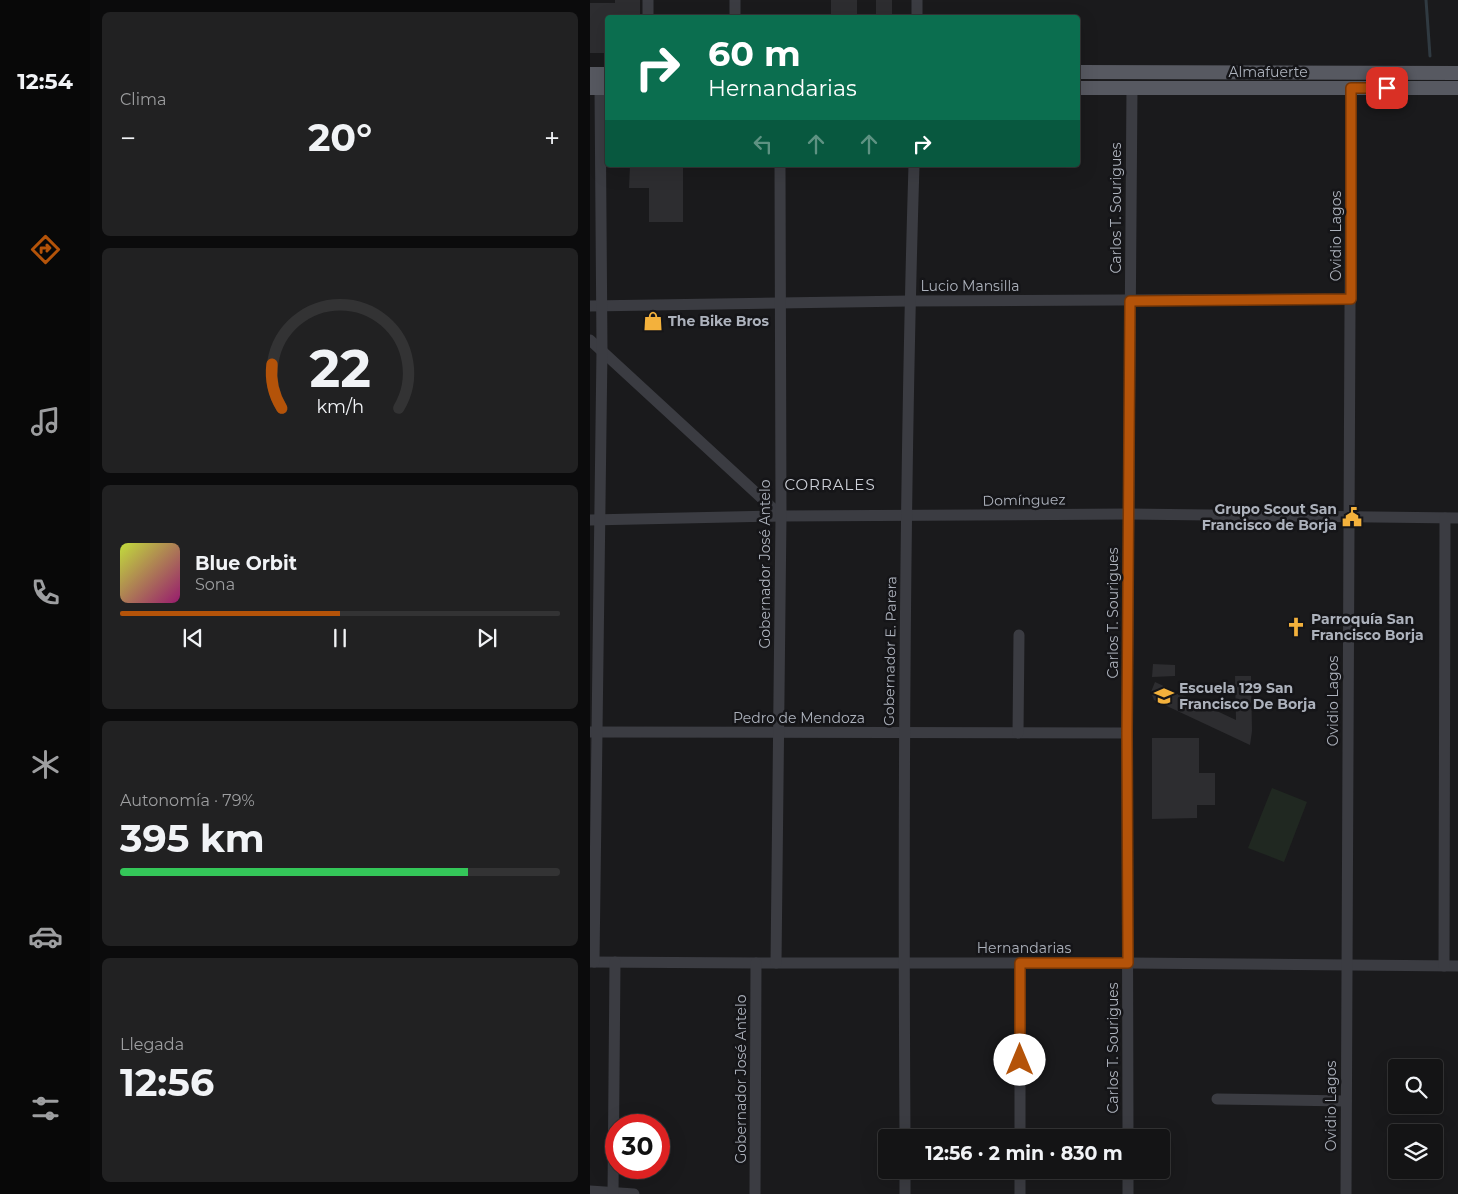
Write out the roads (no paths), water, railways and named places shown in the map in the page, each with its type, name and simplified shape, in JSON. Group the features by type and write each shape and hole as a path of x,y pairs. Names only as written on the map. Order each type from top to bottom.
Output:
{"main road":[{"name":"Almafuerte","path":"1080,72 1458,73"},
{"path":"590,74 605,74"},
{"name":"Almafuerte","path":"1080,88 1458,88"}],"street":[{"path":"648,0 648,15"},
{"path":"735,15 736,0"},
{"path":"917,0 917,15"},
{"path":"592,962 595,520 602,350 596,306 599,88"},
{"name":"Carlos T. Sourigues","path":"1128,1129 1127,733 1132,88"},
{"name":"Ovidio Lagos","path":"1346,1194 1351,88"},
{"name":"Gobernador José Antelo","path":"776,963 779,733 780,167"},
{"name":"Gobernador E. Parera","path":"905,1129 904,734 910,301 914,167"},
{"name":"Lucio Mansilla","path":"596,306 910,301 1351,299"},
{"path":"590,340 780,516"},
{"name":"Domínguez","path":"595,520 780,516 1128,514 1458,518"},
{"path":"1444,966 1445,518"},
{"path":"1018,733 1019,635"},
{"name":"Pedro de Mendoza","path":"593,732 1127,733"},
{"name":"Hernandarias","path":"592,962 1458,966"},
{"path":"613,1193 615,962"},
{"name":"Gobernador José Antelo","path":"755,1194 756,963"},
{"path":"1020,963 1020,1129"},
{"path":"1217,1100 1346,1101"},
{"path":"905,1179 905,1194"},
{"path":"1020,1179 1020,1194"},
{"path":"1128,1179 1128,1194"},
{"path":"590,1191 634,1194"}],"waterway":[{"path":"1426,0 1430,56"}],"place":[{"name":"The Bike Bros","path":"653,321"},
{"name":"Grupo Scout San Francisco de Borja","path":"1352,517"},
{"name":"Parroquía San Francisco Borja","path":"1296,627"},
{"name":"Escuela 129 San Francisco De Borja","path":"1164,696"}],"district":[{"name":"CORRALES","path":"830,484"}]}
